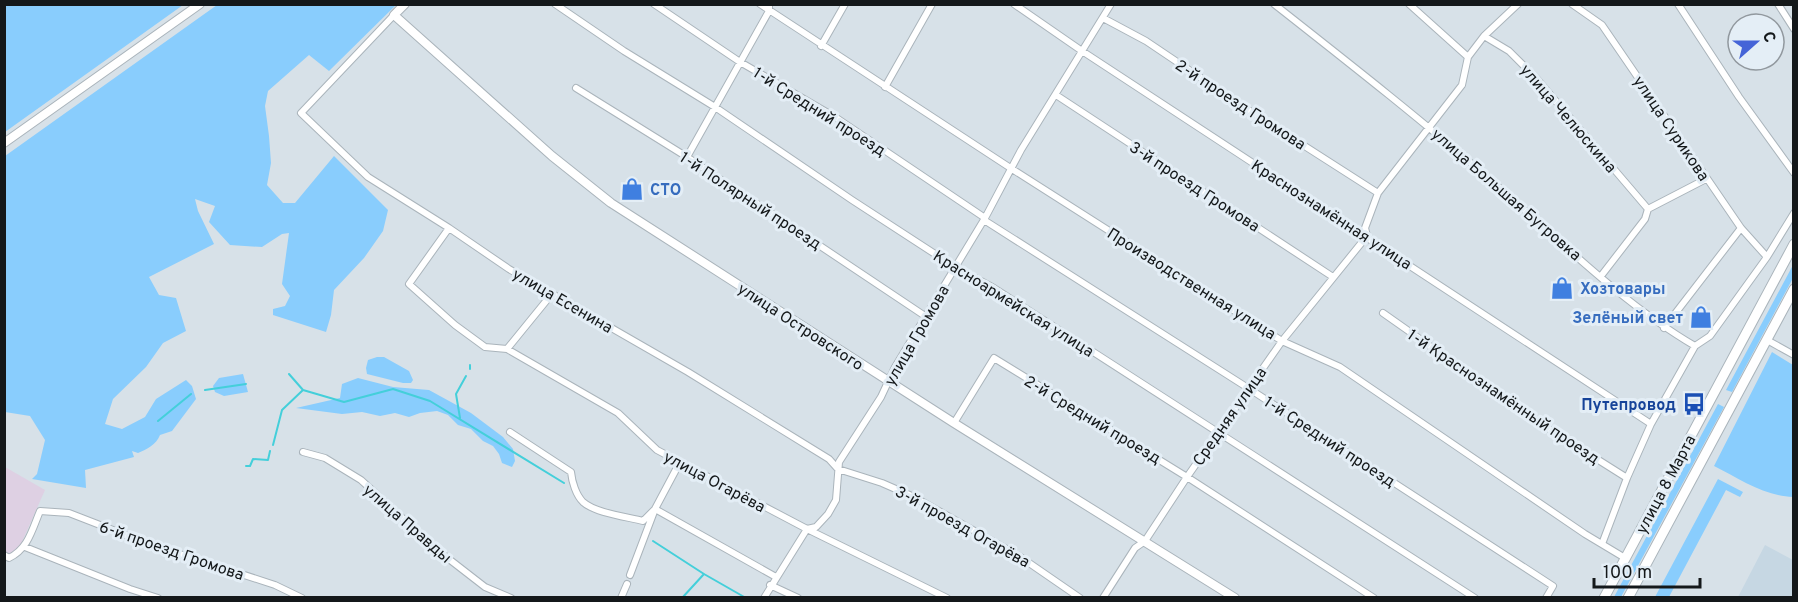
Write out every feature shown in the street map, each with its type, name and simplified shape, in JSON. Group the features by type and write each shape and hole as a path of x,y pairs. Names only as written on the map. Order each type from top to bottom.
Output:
{"main road":[{"name":"улица 8 Марта","path":"1604,597 1794,244"},
{"name":"улица 8 Марта","path":"1628,597 1794,289"}],"street":[{"path":"4,143 200,4"},
{"path":"394,15 405,4"},
{"name":"Красноармейская улица","path":"555,4 624,51 715,107 842,194 955,267 994,288 1475,597"},
{"name":"1-й Средний проезд","path":"654,4 740,62 835,117 984,219 1553,586 1546,597"},
{"name":"Производственная улица","path":"760,4 1012,169 1282,340 1340,367 1625,558"},
{"path":"821,45 845,4"},
{"path":"885,87 933,4"},
{"name":"Краснознамённая улица","path":"1014,4 1082,51 1651,423"},
{"name":"улица Громова","path":"764,597 807,529 816,527 832,507 837,491 839,462 881,397 887,381 925,316 1111,4"},
{"name":"улица Большая Бугровка","path":"1274,4 1430,127 1600,276 1664,328 1695,346"},
{"path":"1409,4 1468,57"},
{"name":"Средняя улица","path":"1103,597 1135,548 1145,541 1282,340 1366,236 1365,228 1378,193 1462,85 1468,57 1484,36 1518,4"},
{"name":"улица Сурикова","path":"1572,4 1602,25 1740,228 1767,257"},
{"path":"1678,4 1738,97 1794,173"},
{"path":"1778,4 1794,28"},
{"path":"687,158 769,8"},
{"name":"улица Есенина","path":"394,15 301,113 368,177 551,295 688,372 829,459 838,469"},
{"name":"улица Островского","path":"394,15 552,156 610,203 887,381 1235,597"},
{"name":"2-й проезд Громова","path":"1103,18 1146,41 1378,193"},
{"name":"улица Челюскина","path":"1484,36 1509,51 1537,79 1648,209"},
{"name":"1-й Полярный проезд","path":"576,88 687,158 925,316"},
{"name":"3-й проезд Громова","path":"1056,95 1333,277"},
{"path":"1600,276 1645,219 1648,209 1706,179"},
{"path":"1602,544 1626,478 1651,423 1695,346 1710,336 1767,257 1794,213"},
{"name":"улица Огарёва","path":"449,228 410,284 455,325 485,347 507,349 618,413 657,450 807,529 947,597"},
{"path":"1664,328 1740,228"},
{"path":"507,349 551,295"},
{"name":"1-й Краснознамённый проезд","path":"1383,314 1535,420 1626,478"},
{"path":"1767,340 1794,355"},
{"name":"2-й Средний проезд","path":"954,423 994,358 1187,477 1374,597"},
{"path":"510,432 570,472 573,484 583,502 598,509 643,521 655,509"},
{"name":"улица Правды","path":"303,452 325,458 361,480 444,556 485,586 512,597"},
{"path":"630,575 655,509 680,462"},
{"name":"3-й проезд Огарёва","path":"838,469 882,483 914,497 1019,556 1080,597"},
{"path":"655,509 776,577"},
{"name":"6-й проезд Громова","path":"25,547 40,511 69,513 149,544 275,585 302,597"},
{"path":"4,555 9,558 25,547 130,589 158,597"},
{"path":"621,597 627,585"},
{"path":"770,585 798,597"}],"shaded area":[{"path":"5,4 183,4 183,5 5,132"},
{"path":"217,5 396,5 329,71 309,55 268,91 265,106 271,163 267,185 283,203 295,203 334,156 388,210 383,231 364,258 334,290 326,332 273,315 273,309 285,306 290,296 282,284 289,233 282,234 262,247 230,245 209,222 215,206 195,199 198,211 214,244 149,277 159,295 176,298 186,331 163,343 146,367 113,399 105,424 122,429 145,417 156,399 186,380 192,386 196,399 172,431 160,435 148,448 138,453 132,451 134,457 85,470 86,488 32,479 37,474 45,440 30,416 5,412 5,156"},
{"path":"1793,265 1793,278 1732,392 1726,390"},
{"path":"1772,352 1793,365 1793,497 1772,494 1714,466"},
{"path":"384,357 409,371 413,380 411,383 367,374 368,360"},
{"path":"243,374 248,392 224,396 215,392 213,386 219,378"},
{"path":"358,378 393,387 429,390 471,413 503,437 513,449 515,461 512,467 502,463 493,446 483,441 471,429 458,425 448,415 437,411 409,417 395,413 380,416 362,412 342,414 296,408 340,398 342,384"},
{"path":"1718,404 1724,407 1621,597 1614,597"},
{"path":"5,467 45,490 18,551 7,554 5,552"},
{"path":"1718,479 1743,492 1740,497 1726,490 1669,597 1655,597"},
{"path":"1765,545 1793,560 1793,597 1738,597"}],"waterway":[{"path":"289,374 303,390"},
{"path":"460,418 456,394 466,376"},
{"path":"205,390 246,384"},
{"path":"273,445 282,410 303,390 344,402 393,389 430,401 564,483"},
{"path":"158,421 191,394"},
{"path":"246,466 250,466 253,459 268,460 270,451"},
{"path":"653,541 746,598"},
{"path":"682,598 704,574"}],"place":[{"name":"СТО","path":"632,189"},
{"name":"Хозтовары","path":"1562,288"},
{"name":"Зелёный свет","path":"1701,317"},
{"name":"Путепровод","path":"1694,404"}]}
